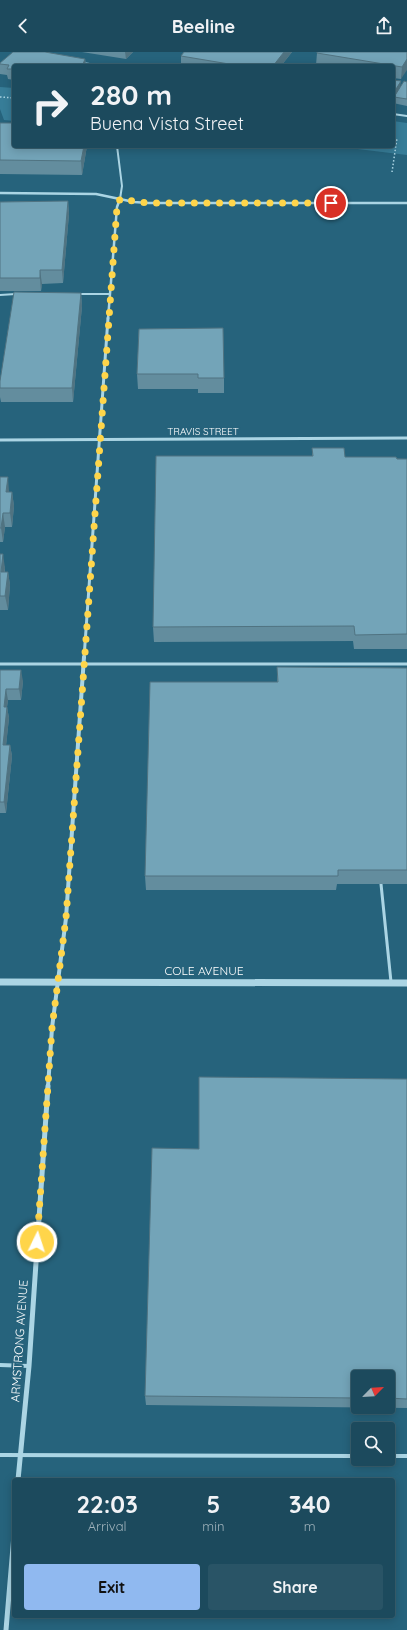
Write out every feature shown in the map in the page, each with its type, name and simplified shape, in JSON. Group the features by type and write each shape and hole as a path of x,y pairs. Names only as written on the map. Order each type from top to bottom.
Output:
{"street":[{"path":"0,193 96,194 148,203 407,203"},
{"name":"ARMSTRONG AVENUE","path":"18,1478 28,1366 52,1028 66,918 110,294 117,207 120,199"},
{"name":"TRAVIS STREET","path":"0,440 407,438"},
{"name":"COLE AVENUE","path":"0,982 407,983"},
{"path":"6,1630 12,1560"}],"lane":[{"path":"80,62 92,64"},
{"path":"395,114 407,116"},
{"path":"117,148 122,186 120,199"},
{"path":"0,294 16,294"},
{"path":"72,294 110,294"},
{"path":"0,664 407,664"},
{"path":"381,884 391,983"},
{"path":"0,1365 28,1366"},
{"path":"0,1455 351,1456"},
{"path":"395,1456 407,1456"}],"path":[{"path":"0,97 12,98"},
{"path":"392,172 397,138"}],"shaded area":[{"path":"0,87 12,88 12,121 4,120 0,109"},
{"path":"395,121 407,123 407,155 349,148 395,148"}],"building":[{"path":"13,52 45,52 85,59 83,64 12,64 12,69 7,69 9,65 0,63"},
{"path":"184,52 284,52 275,64 229,64 181,56"},
{"path":"407,52 407,59 402,67 395,66 395,64 384,64 317,53"},
{"path":"395,80 401,81 395,91"},
{"path":"404,81 407,82 407,99 395,97"},
{"path":"0,123 12,123 12,148 84,148 81,161 0,160"},
{"path":"68,201 62,270 40,270 40,278 0,278 0,202"},
{"path":"14,292 81,293 72,388 0,388"},
{"path":"223,328 224,378 198,378 198,374 137,374 139,329"},
{"path":"312,448 344,448 345,457 396,457 397,459 407,459 407,634 355,635 354,626 153,627 156,456 313,456"},
{"path":"0,477 8,477 6,492 12,492 10,513 3,513 1,528 0,528"},
{"path":"0,554 3,554 1,572 8,572 5,596 0,596"},
{"path":"277,667 407,668 407,870 338,870 338,876 145,876 150,682 278,682"},
{"path":"0,670 21,670 19,689 6,689 4,707 7,707 3,745 10,745 4,802 0,802"},
{"path":"199,1077 407,1079 407,1399 395,1398 395,1370 351,1370 351,1398 145,1396 152,1148 199,1149"}],"route":[{"path":"37,1242 52,1028 57,982 66,928 117,207 120,199 148,203 331,203"}]}
